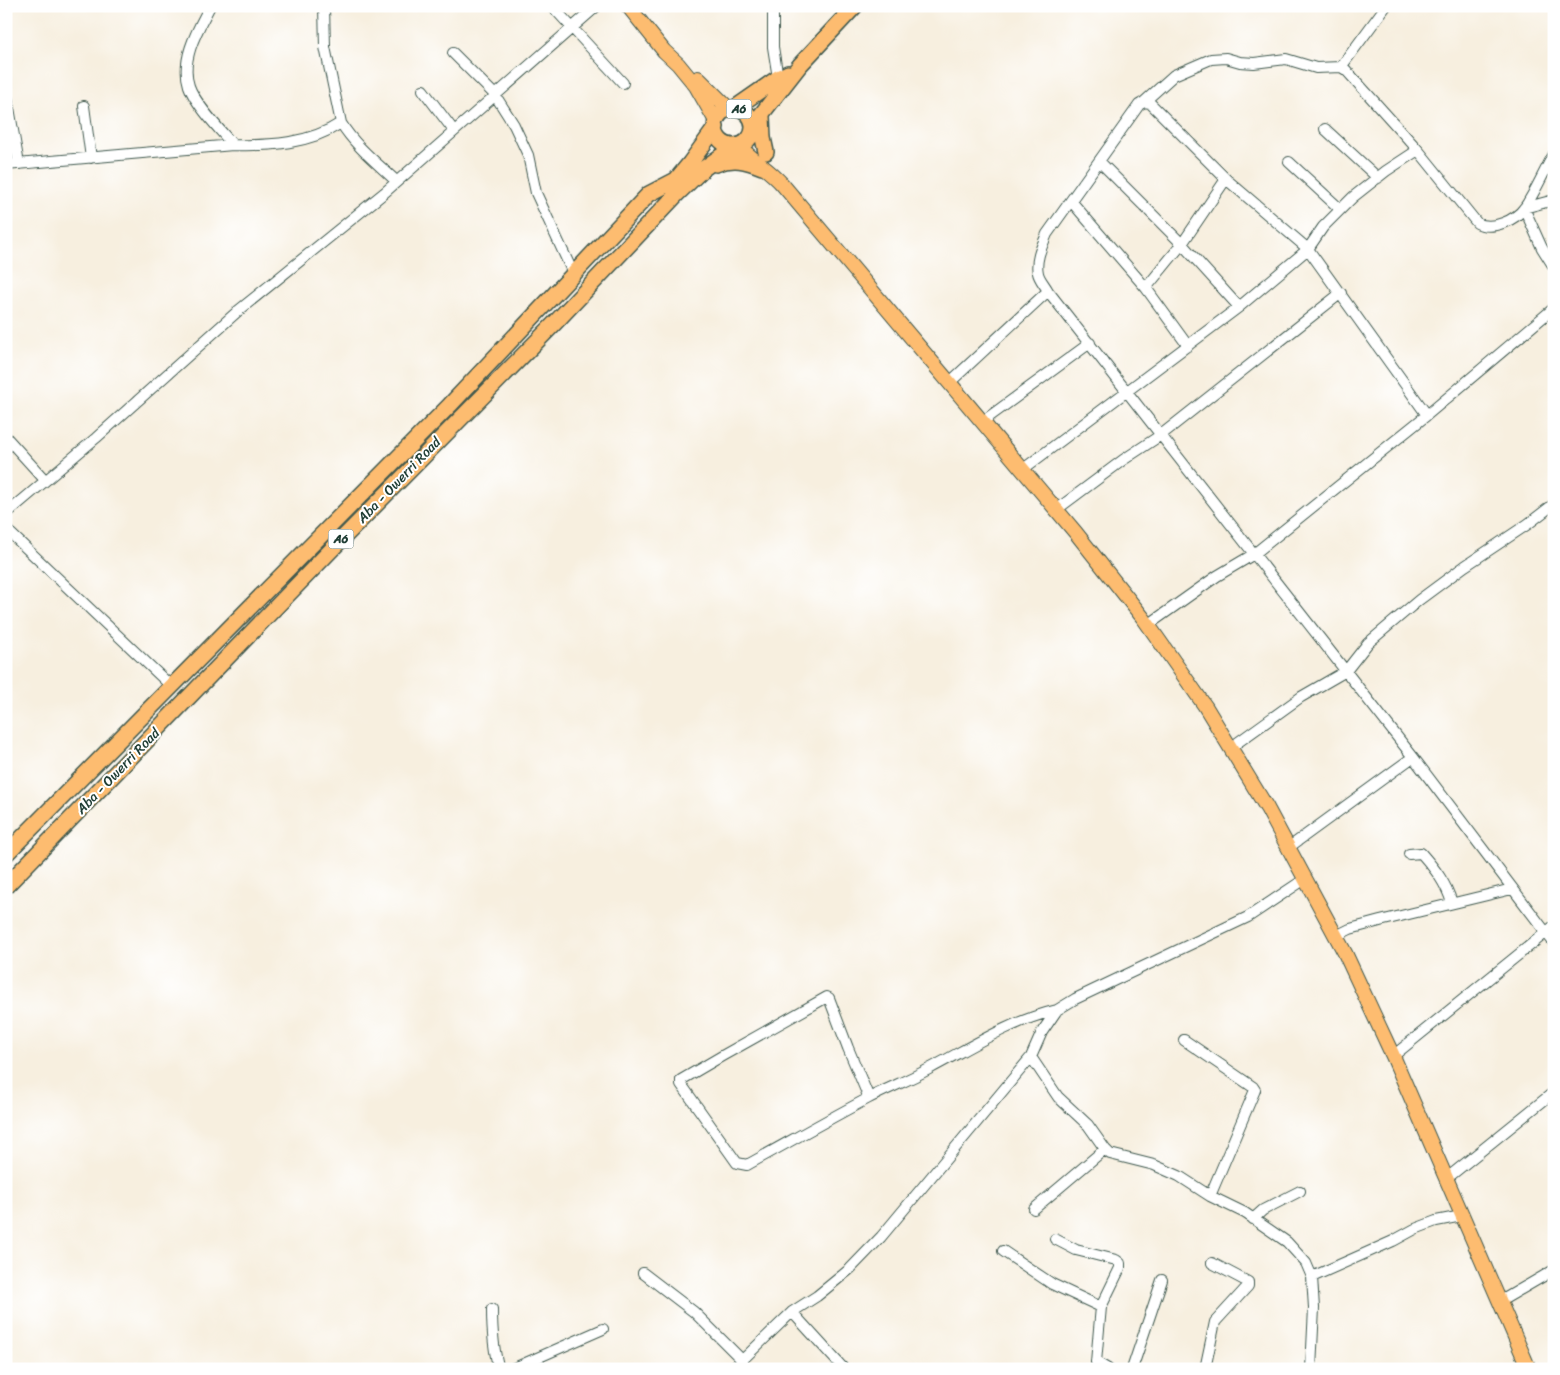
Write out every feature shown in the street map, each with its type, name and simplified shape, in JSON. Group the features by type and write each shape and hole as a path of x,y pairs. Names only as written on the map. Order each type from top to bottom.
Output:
{"highway":[{"name":"Aba - Owerri Road","path":"6,886 335,546 552,326 676,194 703,169 748,140 756,123 800,65 855,6"},
{"name":"Aba - Owerri Road","path":"6,854 450,405 649,194 676,180 716,124 719,116 800,65"},
{"name":"A6","path":"732,109 747,113 756,123"},
{"path":"756,123 763,138 766,152"},
{"name":"A6","path":"716,124 719,139 729,145 737,146"},
{"path":"703,169 734,159 747,160 762,167"},
{"path":"325,533 335,546"}],"main road":[{"path":"628,6 664,51 678,64 696,86 716,124"},
{"path":"664,51 684,63 732,109"},
{"path":"737,146 773,174 782,184 1056,510 1148,625 1205,706 1267,808 1336,936 1393,1056 1529,1369"},
{"path":"766,152 782,184"}],"street":[{"path":"210,6 199,28 187,61 189,86 201,105 233,145"},
{"path":"324,6 324,47 341,123 352,139 396,182"},
{"path":"552,6 623,83"},
{"path":"6,514 103,432 238,311 396,182 597,6"},
{"path":"773,6 773,47 778,78"},
{"path":"1341,68 1386,6"},
{"path":"453,52 495,95 514,125 528,155 536,193 573,273"},
{"path":"1554,200 1524,208 1504,223 1490,227 1477,223 1418,150 1346,70 1341,68 1316,68 1295,60 1286,59 1254,63 1226,58 1211,60 1174,75 1139,105 1047,234 1040,251 1038,275 1413,757 1554,944"},
{"path":"423,90 454,131"},
{"path":"6,91 19,164"},
{"path":"1144,102 1150,103 1226,179 1308,249 1427,416"},
{"path":"84,106 91,158"},
{"path":"6,164 233,145 277,144 312,137 341,123"},
{"path":"1325,129 1378,178"},
{"path":"1022,470 1239,307 1308,249 1340,209 1378,178 1418,150"},
{"path":"1524,208 1554,154"},
{"path":"1100,162 1182,244 1239,307"},
{"path":"1289,162 1340,209"},
{"path":"1146,288 1182,244 1226,179"},
{"path":"1071,201 1146,288 1188,346"},
{"path":"1524,208 1542,248 1554,267"},
{"path":"949,383 1048,290"},
{"path":"1056,510 1123,460 1161,435 1340,293"},
{"path":"1148,625 1217,576 1254,554 1427,416 1554,308"},
{"path":"982,422 1090,343"},
{"path":"6,436 45,480"},
{"path":"1230,748 1301,697 1346,672 1368,643 1419,600 1554,504"},
{"path":"6,529 171,686"},
{"path":"1288,848 1413,757"},
{"path":"1409,854 1421,853 1437,871 1452,903"},
{"path":"869,1098 827,997 681,1080 681,1084 737,1163 747,1164 869,1098 903,1083 992,1034 1036,1015 1057,1010 1083,995 1248,917 1305,879"},
{"path":"1336,936 1350,930 1512,889"},
{"path":"1393,1056 1554,926"},
{"path":"733,1369 792,1312 817,1296 850,1269 881,1236 1032,1057 1042,1032 1057,1010"},
{"path":"1184,1040 1255,1090 1210,1196"},
{"path":"1032,1057 1058,1098 1088,1125 1110,1154 1154,1165 1178,1176 1210,1196 1253,1218 1287,1242 1306,1263 1312,1277 1314,1308 1311,1369"},
{"path":"1446,1179 1554,1092"},
{"path":"1034,1209 1105,1149"},
{"path":"1253,1218 1263,1210 1300,1191"},
{"path":"1312,1277 1393,1241 1415,1229 1436,1221 1462,1216"},
{"path":"1055,1238 1076,1250 1116,1260 1120,1264 1120,1268 1101,1307 1096,1362 1108,1369"},
{"path":"1003,1251 1052,1284 1101,1307"},
{"path":"1205,1369 1215,1322 1249,1284 1212,1263"},
{"path":"1499,1302 1554,1270"},
{"path":"643,1273 694,1312 743,1361"},
{"path":"1132,1369 1162,1280"},
{"path":"492,1309 494,1354 499,1369"},
{"path":"792,1312 844,1369"},
{"path":"512,1369 603,1329"}]}
